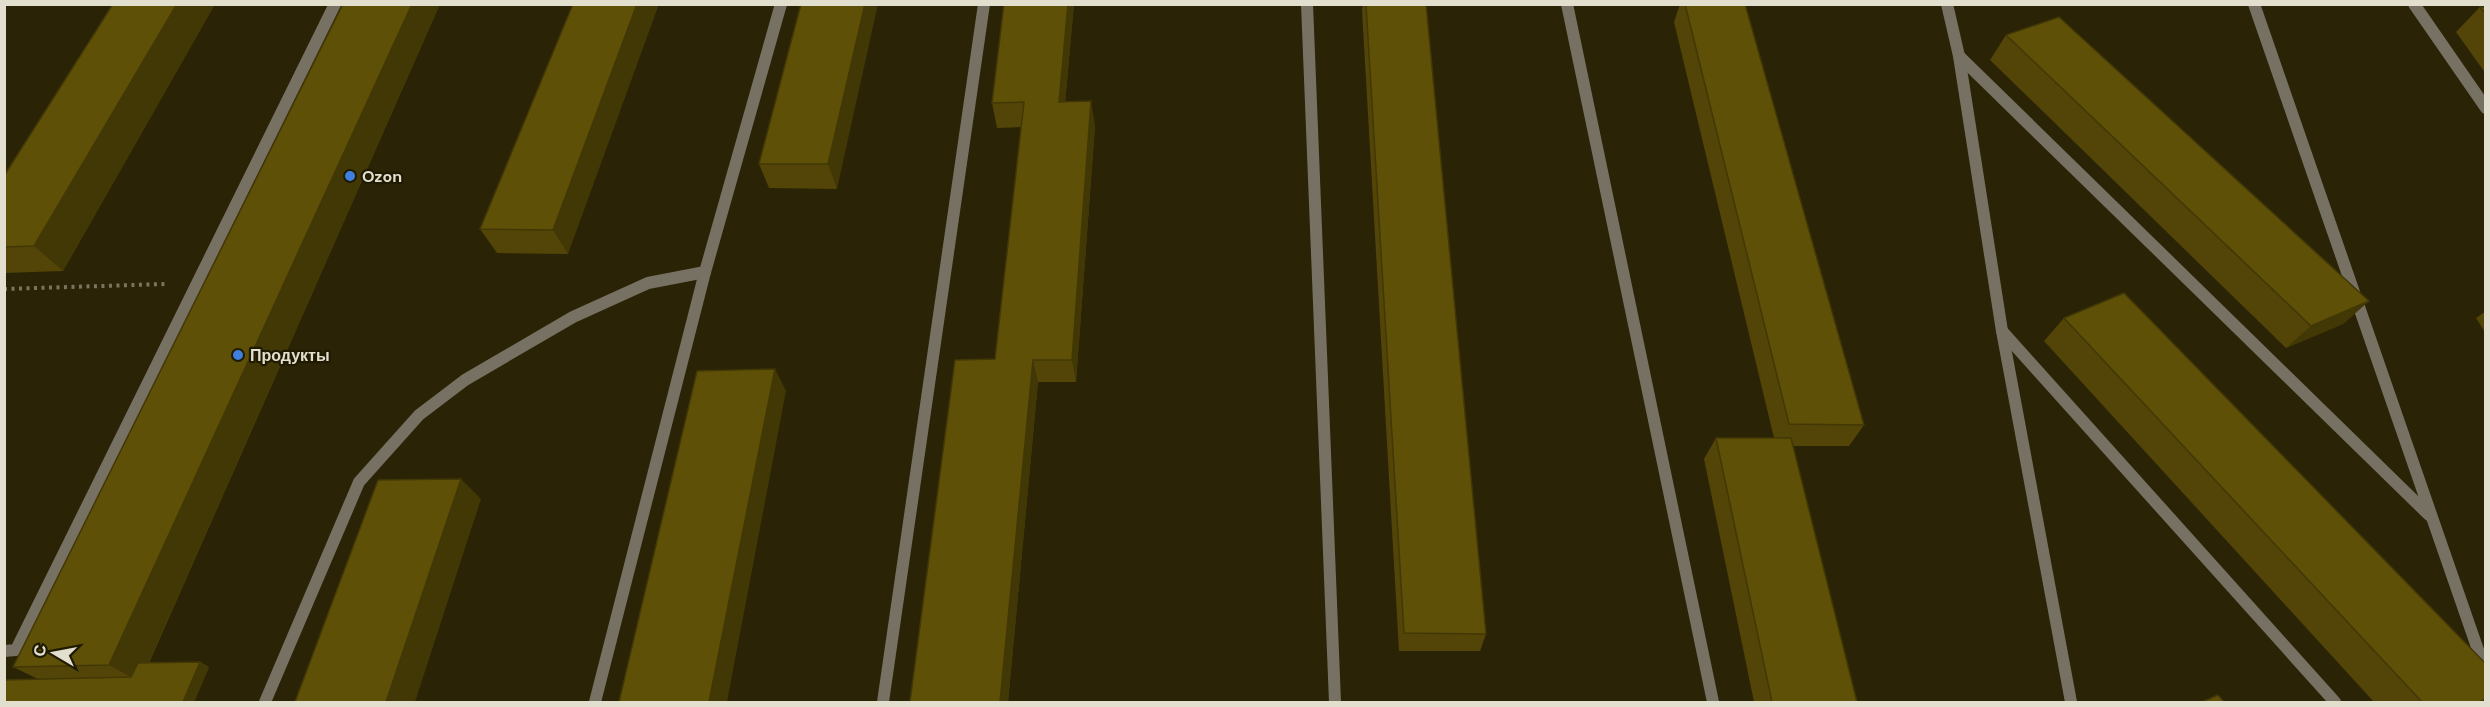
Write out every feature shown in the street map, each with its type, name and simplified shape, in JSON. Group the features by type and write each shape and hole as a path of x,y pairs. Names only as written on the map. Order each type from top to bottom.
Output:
{"lane":[{"path":"4,651 16,650 335,4"},
{"path":"595,702 705,272 781,4"},
{"path":"883,702 984,4"},
{"path":"1307,4 1335,702"},
{"path":"1567,4 1713,702"},
{"path":"1947,4 1959,56 2002,331 2071,702"},
{"path":"2254,4 2486,673"},
{"path":"2414,4 2486,108"},
{"path":"1959,56 2432,518"},
{"path":"265,702 360,482 419,415 465,380 573,317 648,283 705,272"},
{"path":"2002,331 2335,702"}],"path":[{"path":"4,289 197,284"}],"building":[{"path":"113,4 177,4 34,246 4,247 4,176"},
{"path":"343,4 412,4 109,665 13,667"},
{"path":"573,4 637,4 553,230 480,229"},
{"path":"801,4 865,4 828,164 759,164"},
{"path":"1004,4 1068,4 1059,102 1091,101 1072,360 1033,360 1000,702 910,702 955,360 995,359 1024,102 992,103"},
{"path":"1366,4 1426,4 1486,634 1404,633"},
{"path":"1685,4 1745,4 1864,425 1789,424"},
{"path":"2059,17 2369,301 2311,326 2006,35"},
{"path":"2124,293 2486,664 2486,699 2479,702 2422,702 2064,318"},
{"path":"775,369 709,702 619,702 697,371"},
{"path":"1716,438 1791,438 1857,702 1772,702"},
{"path":"461,479 386,702 295,702 378,480"},
{"path":"200,662 183,702 4,702 4,680 131,677 138,663"},
{"path":"2218,695 2224,702 2202,702"}],"place":[{"name":"Ozon","path":"350,176"},
{"name":"Продукты","path":"238,355"}]}
